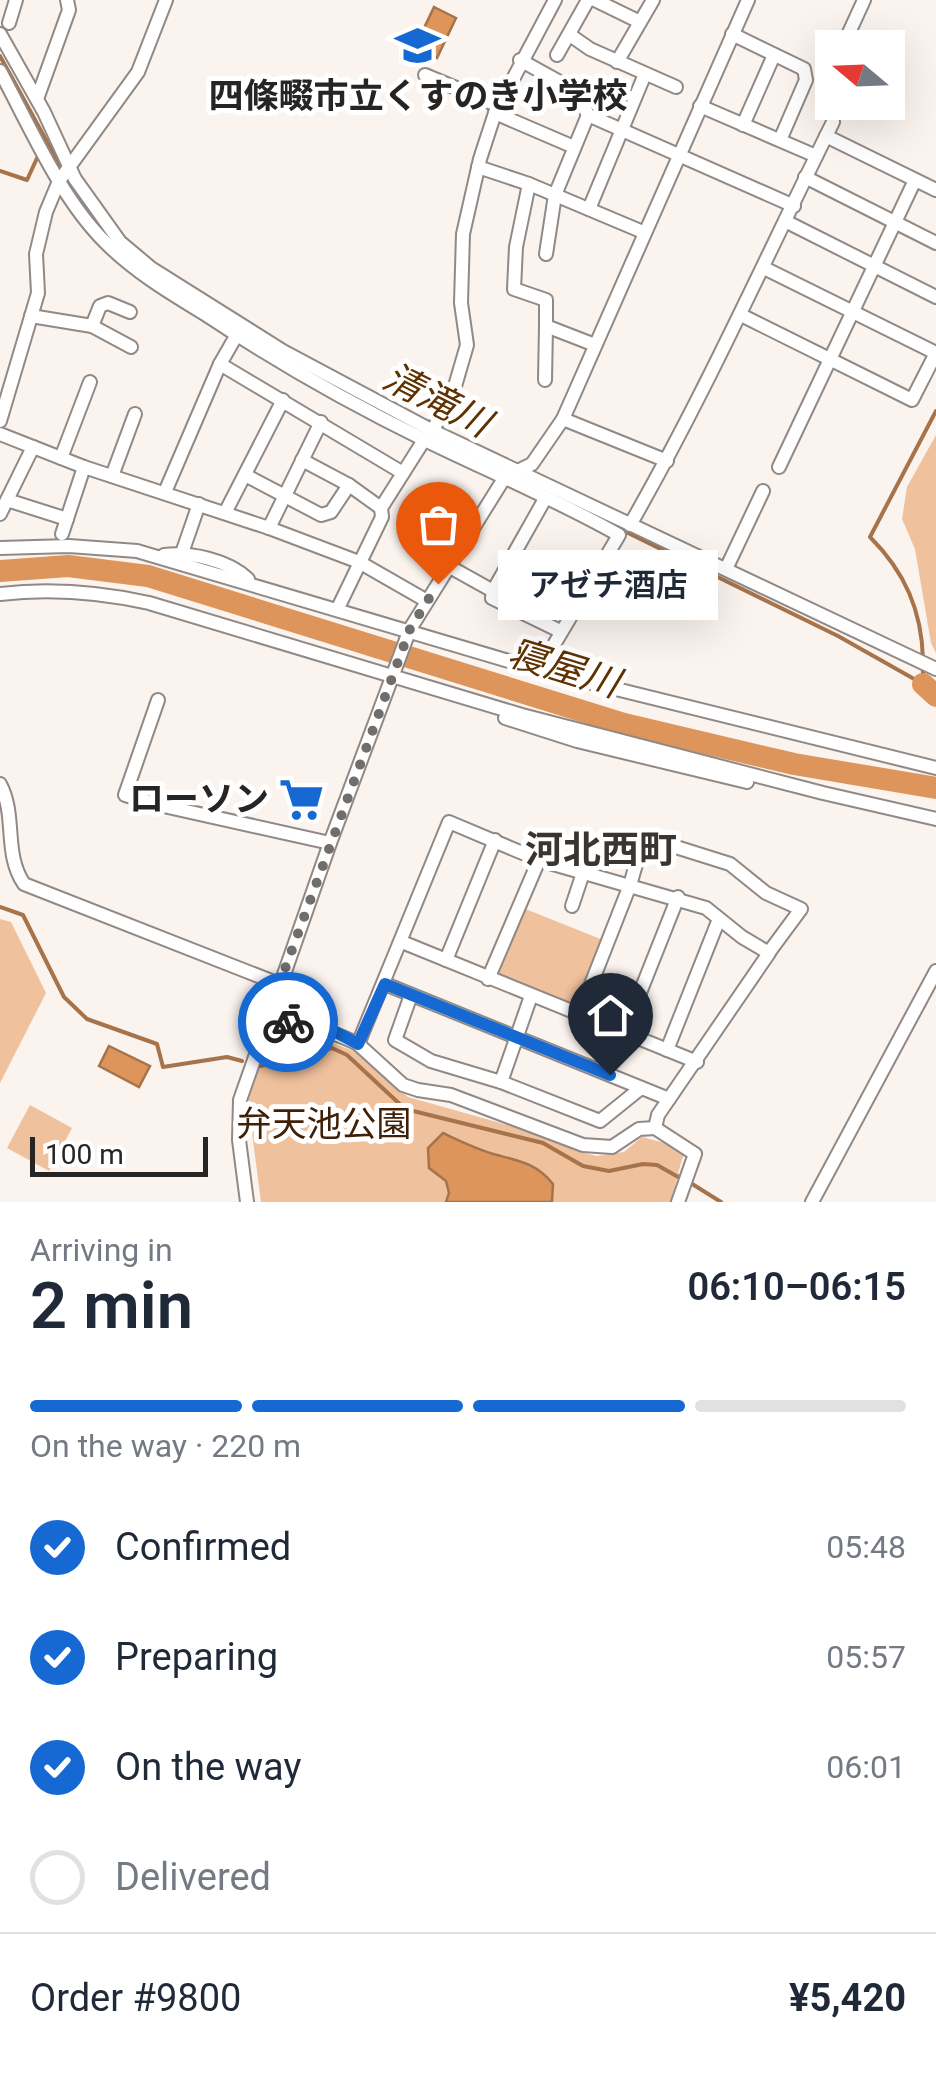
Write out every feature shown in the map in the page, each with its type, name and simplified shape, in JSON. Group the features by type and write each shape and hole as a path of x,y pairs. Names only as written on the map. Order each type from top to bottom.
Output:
{"street":[{"path":"16,0 4,28 37,99 64,174"},
{"path":"0,420 38,293 36,254 46,212 64,174 138,72 166,0"},
{"path":"338,608 382,517 381,508 453,393 467,345 460,264 462,234 478,167 497,110 520,60 555,0"},
{"path":"558,55 592,0 640,22"},
{"path":"617,62 653,0"},
{"path":"247,1202 239,1140 240,1100 409,632 505,477 532,464 563,419 748,0"},
{"path":"850,30 864,0"},
{"path":"37,99 70,10 65,1"},
{"path":"732,34 804,69 806,80 780,140"},
{"path":"570,35 590,49 676,88"},
{"path":"743,124 774,54"},
{"path":"520,60 576,91 588,115 794,206"},
{"path":"0,71 64,174 120,242 151,268 240,331 505,477 620,535 539,670"},
{"path":"590,209 645,74"},
{"path":"425,75 574,147"},
{"path":"700,106 816,156"},
{"path":"546,254 555,195 588,115"},
{"path":"630,526 740,316 833,122"},
{"path":"826,136 936,190"},
{"path":"478,167 643,232"},
{"path":"805,177 936,243"},
{"path":"779,466 915,180"},
{"path":"529,184 516,247 514,289 546,300 545,380"},
{"path":"786,222 936,297"},
{"path":"740,316 912,400 936,353 764,268"},
{"path":"92,326 100,306 108,303 130,312"},
{"path":"31,316 92,326 131,347"},
{"path":"546,326 595,345"},
{"path":"165,492 220,364 240,331"},
{"path":"220,364 403,473"},
{"path":"61,458 90,382"},
{"path":"225,513 282,400"},
{"path":"112,476 135,414"},
{"path":"563,419 667,461"},
{"path":"269,528 321,422"},
{"path":"0,434 358,562 427,601"},
{"path":"429,436 518,470 936,668"},
{"path":"0,514 33,447"},
{"path":"302,460 349,485 381,508"},
{"path":"62,534 84,467"},
{"path":"244,475 321,514 331,512 349,485"},
{"path":"726,569 763,491"},
{"path":"546,496 492,598 560,632"},
{"path":"7,500 67,519"},
{"path":"182,553 199,504"},
{"path":"0,548 70,546 157,555 539,670 936,768"},
{"path":"157,555 182,553 238,569 253,583"},
{"path":"450,567 493,592"},
{"path":"0,594 54,591 114,595 183,612 491,706 936,819"},
{"path":"158,700 125,794 159,806 330,843"},
{"path":"0,784 8,807 12,867 24,884 279,984"},
{"path":"358,1044 449,822 539,860 706,908 768,955"},
{"path":"578,1015 630,885 644,837 730,864 766,894 801,909 669,1099 655,1128"},
{"path":"446,960 495,840"},
{"path":"488,980 539,860"},
{"path":"572,906 582,874"},
{"path":"624,1033 678,898"},
{"path":"667,1050 719,919"},
{"path":"402,942 696,1062"},
{"path":"812,1202 936,972"},
{"path":"385,984 669,1099"},
{"path":"410,995 395,1040 431,1061 501,1082 603,1121 641,1088"},
{"path":"501,1082 531,996"},
{"path":"268,1015 332,1030 358,1044 403,1085 461,1098 583,1145 612,1147 639,1129 655,1128 695,1154 679,1197"}],"green space":[{"path":"936,435 936,653 915,549 902,519 907,487"},
{"path":"523,908 603,940 577,1004 571,1006 497,974"},
{"path":"0,919 11,922 46,993 0,1083"},
{"name":"弁天池公園","path":"274,1022 354,1051 408,1097 532,1132 584,1153 597,1156 624,1152 642,1137 672,1145 684,1153 678,1173 710,1194 678,1175 670,1202 261,1202 248,1102"},
{"path":"30,1105 72,1128 49,1171 7,1148"}],"shaded area":[{"path":"434,7 456,18 437,58 415,47"},
{"path":"109,1046 150,1066 139,1087 99,1066"},
{"path":"443,1133 534,1168 553,1184 552,1202 446,1202 446,1181 429,1168 428,1148"}],"waterway":[{"name":"清滝川","path":"0,56 62,169"},
{"path":"0,171 27,180 38,156"},
{"name":"清滝川","path":"66,177 103,231"},
{"path":"923,660 919,625 909,593 893,564 870,537 936,411"},
{"name":"清滝川","path":"620,529 838,636 923,684 923,669"},
{"name":"寝屋川","path":"0,571 68,566 148,576 624,724 794,764 936,788"},
{"name":"清滝川","path":"923,684 936,696"},
{"path":"0,907 23,915 64,997 87,1019 157,1044 163,1067 227,1057 242,1061"},
{"path":"260,1066 332,1048 347,1055 405,1109 543,1143 583,1166 609,1171 657,1165 680,1178"},
{"path":"689,1182 721,1202"}],"way so far":[{"path":"288,1022 268,1015 410,629 438,584"}],"place":[{"name":"四條畷市立くすのき小学校","path":"418,46"},
{"name":"アゼチ酒店","path":"438,584"},
{"name":"ローソン","path":"302,799"}],"district":[{"name":"河北西町","path":"601,850"}],"route":[{"path":"288,1022 332,1030 358,1044 385,984 610,1075"}]}
